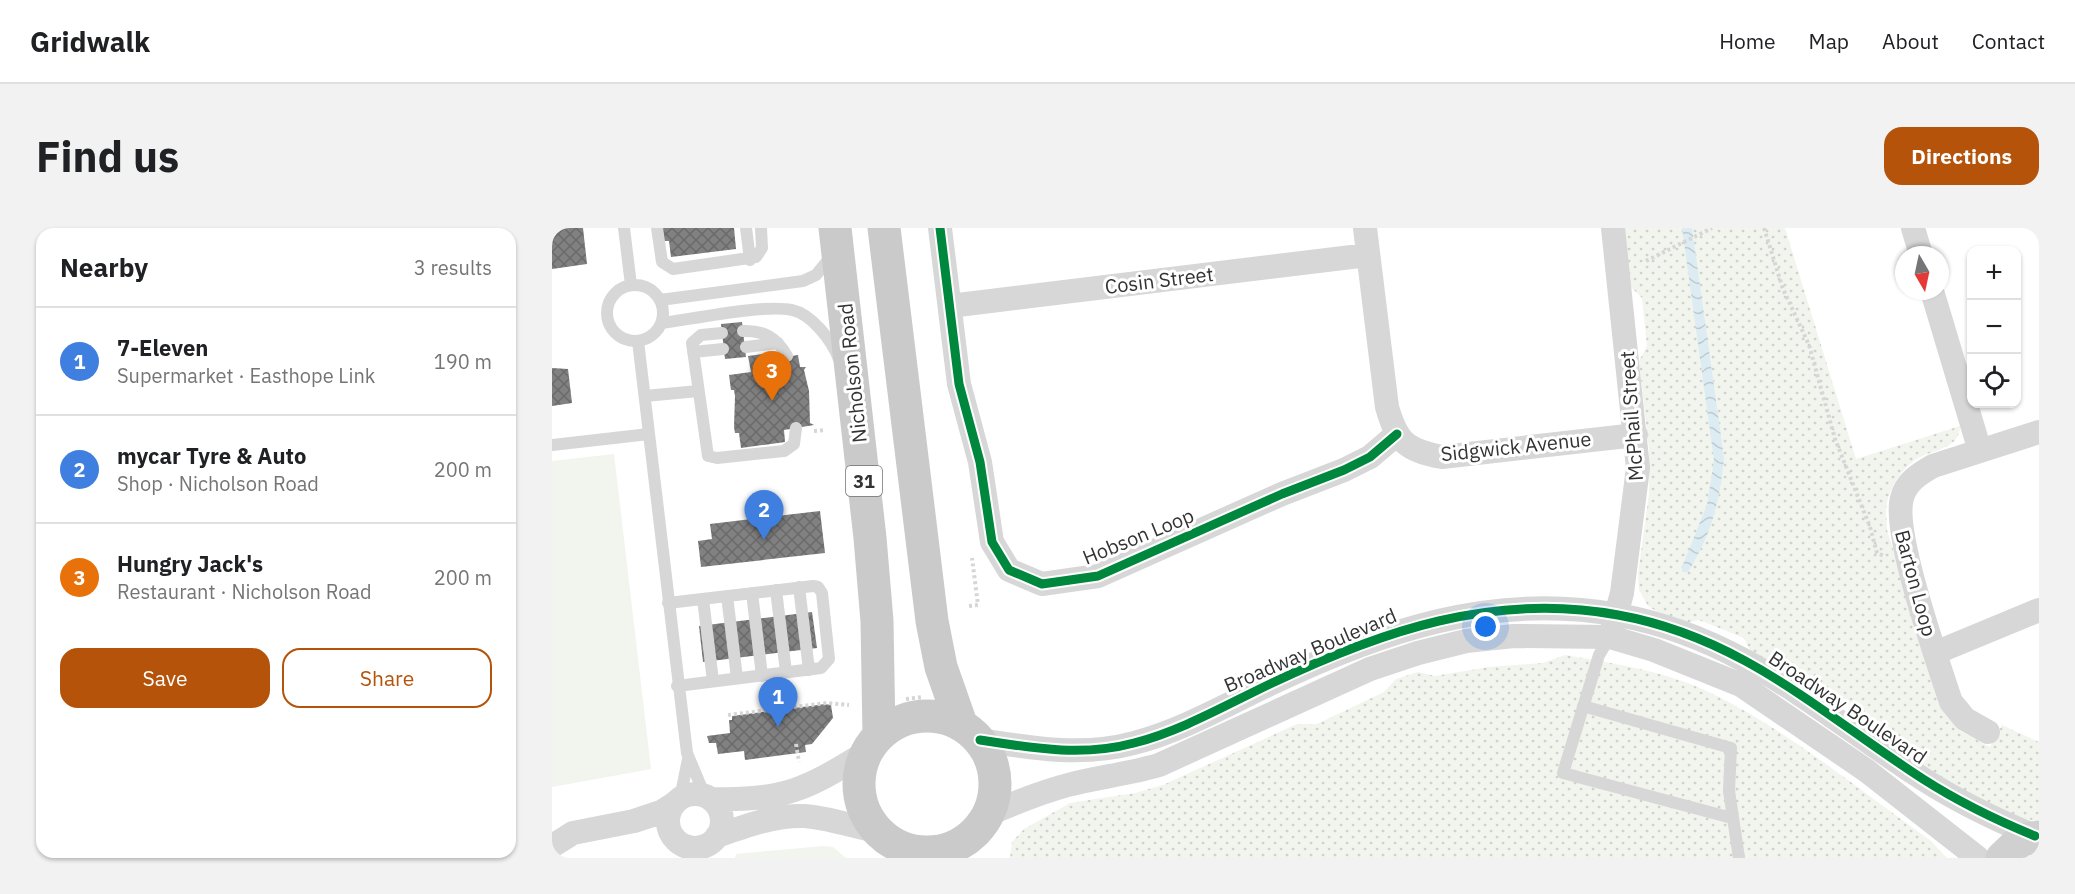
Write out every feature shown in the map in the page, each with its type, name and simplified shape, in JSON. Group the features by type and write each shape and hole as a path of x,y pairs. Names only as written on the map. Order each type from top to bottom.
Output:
{"main road":[{"path":"884,228 932,621 941,667 971,732 990,753 996,773 996,794 980,834 959,845 937,852 914,851 889,844"},
{"name":"Nicholson Road","path":"837,238 877,621 872,744 859,775 860,799 867,816 889,844"},
{"path":"872,744 897,722 918,715 940,716 971,732"},
{"path":"2002,858 2021,840 2037,837"}],"street":[{"name":"Hobson Loop","path":"940,228 959,384 980,462 992,542 1009,570 1042,584 1098,576 1144,558 1282,494 1344,470 1370,457 1397,434"},
{"path":"1365,228 1387,407 1397,434"},
{"name":"McPhail Street","path":"1612,228 1635,435 1637,490 1614,626"},
{"path":"1913,228 1918,246"},
{"name":"Cosin Street","path":"950,306 1368,255"},
{"path":"1935,300 1980,451"},
{"name":"Barton Loop","path":"1988,732 1957,711 1935,653 1901,532 1900,506 1907,487 1918,474 1933,466 2039,432"},
{"name":"Sidgwick Avenue","path":"1397,434 1404,443 1420,453 1442,457 1635,435"},
{"name":"Broadway Boulevard","path":"971,732 1069,751 1123,746 1172,731 1300,670 1374,638 1408,627 1461,615 1516,609 1564,608 1614,626 1654,650 1741,685 1867,771 1978,858"},
{"path":"1935,653 2039,610"},
{"name":"Broadway Boulevard","path":"980,834 1030,796 1159,765 1370,669 1418,653 1466,641 1614,626 1690,636 1766,671 1923,779 1981,814 2037,837"},
{"path":"552,846 573,833 621,825 661,812 677,801 695,794 751,800 786,795 818,781 872,744"},
{"path":"705,847 722,825 721,813 708,797"},
{"path":"674,837 668,820 677,801"},
{"path":"621,825 644,828 674,837 685,846 705,847 746,825 795,816 824,819 889,844"}],"lane":[{"path":"624,228 631,285"},
{"path":"657,228 662,262 669,269 750,260 756,257 762,248 761,228"},
{"path":"746,228 750,260"},
{"path":"660,300 803,281 816,275 837,238"},
{"path":"631,285 645,286 660,300 664,311 662,323 653,336 638,341 616,334 608,321 611,298 623,287 631,285"},
{"path":"662,323 767,309 792,310 808,318 825,335 838,355 855,399"},
{"path":"743,331 755,330 769,335 787,356"},
{"path":"722,333 701,335 693,348 705,450 708,456 717,458 784,451 794,444 796,428"},
{"path":"638,341 677,686 688,758 708,797"},
{"path":"746,346 778,343"},
{"path":"693,348 723,349"},
{"path":"645,396 698,391"},
{"path":"552,446 649,434"},
{"path":"668,603 799,587 818,587 822,593 829,659 821,668 677,686"},
{"path":"799,587 809,670"},
{"path":"776,590 786,672"},
{"path":"752,593 762,676"},
{"path":"727,596 737,678"},
{"path":"703,599 713,681"},
{"path":"1614,626 1599,655 1563,773 1732,818"},
{"path":"1583,706 1731,748 1728,778 1739,858"},
{"path":"677,801 688,758"}],"path":[{"path":"1646,261 1712,228"},
{"path":"1764,228 1783,289 1809,345 1835,439 1870,527 1874,547 1877,553 1893,555"},
{"path":"728,715 827,703 856,705"},
{"path":"796,744 799,763"}],"shaded area":[{"path":"1624,228 1785,228 1856,459 1960,426 1955,440 1944,448 1915,460 1897,479 1887,502 1887,530 1945,712 1959,730 1990,747 2002,725 2039,742 2039,822 1992,810 1886,742 1880,727 1804,672 1789,674 1751,652 1744,638 1699,620 1686,623 1662,615 1648,606 1639,590 1638,574 1649,494 1649,449 1639,361 1647,346 1642,298 1630,286"},
{"path":"614,454 651,769 552,787 552,461"},
{"path":"1565,655 1663,675 1719,697 1774,729 1827,765 1931,841 1947,858 1010,858 1012,842 1024,829 1070,803 1135,793 1163,785 1297,724 1317,724 1384,692 1396,679 1418,672 1435,676 1489,667 1543,663"},
{"path":"833,847 846,858 735,858 736,854"}],"water":[{"path":"1682,228 1692,228 1724,458 1713,518 1703,545 1688,572 1682,572 1682,567 1707,505 1714,460"}],"building":[{"path":"552,228 583,228 587,264 552,269"},
{"path":"662,228 734,228 736,249 671,257 669,241 664,241"},
{"path":"742,322 746,357 725,359 721,324"},
{"path":"778,352 779,358 798,355 800,367 806,367 804,370 809,391 810,423 814,425 784,430 785,442 741,448 739,433 735,433 734,427 735,396 734,390 731,390 729,375 751,372 748,356"},
{"path":"552,368 568,369 572,403 552,406"},
{"path":"820,511 825,553 701,567 698,541 712,539 710,524"},
{"path":"812,612 817,648 703,662 699,626"},
{"path":"831,705 833,718 812,744 805,745 806,752 745,760 744,751 718,754 716,743 709,743 707,736 730,733 729,720 732,720 732,716"}],"cycle path":[{"path":"940,228 959,384 980,462 992,542 1009,570 1042,584 1098,576 1282,494 1344,470 1370,457 1397,434"},
{"path":"980,740 1057,750 1095,750 1134,743 1186,725 1312,665 1396,633 1439,621 1482,613 1527,609 1572,609 1618,615 1663,626 1704,641 1742,659 1815,704 1937,787 1978,810 2035,836"}],"place":[{"name":"Hungry Jack's","path":"772,401"},
{"name":"mycar Tyre & Auto","path":"764,540"},
{"name":"7-Eleven","path":"778,727"}]}
